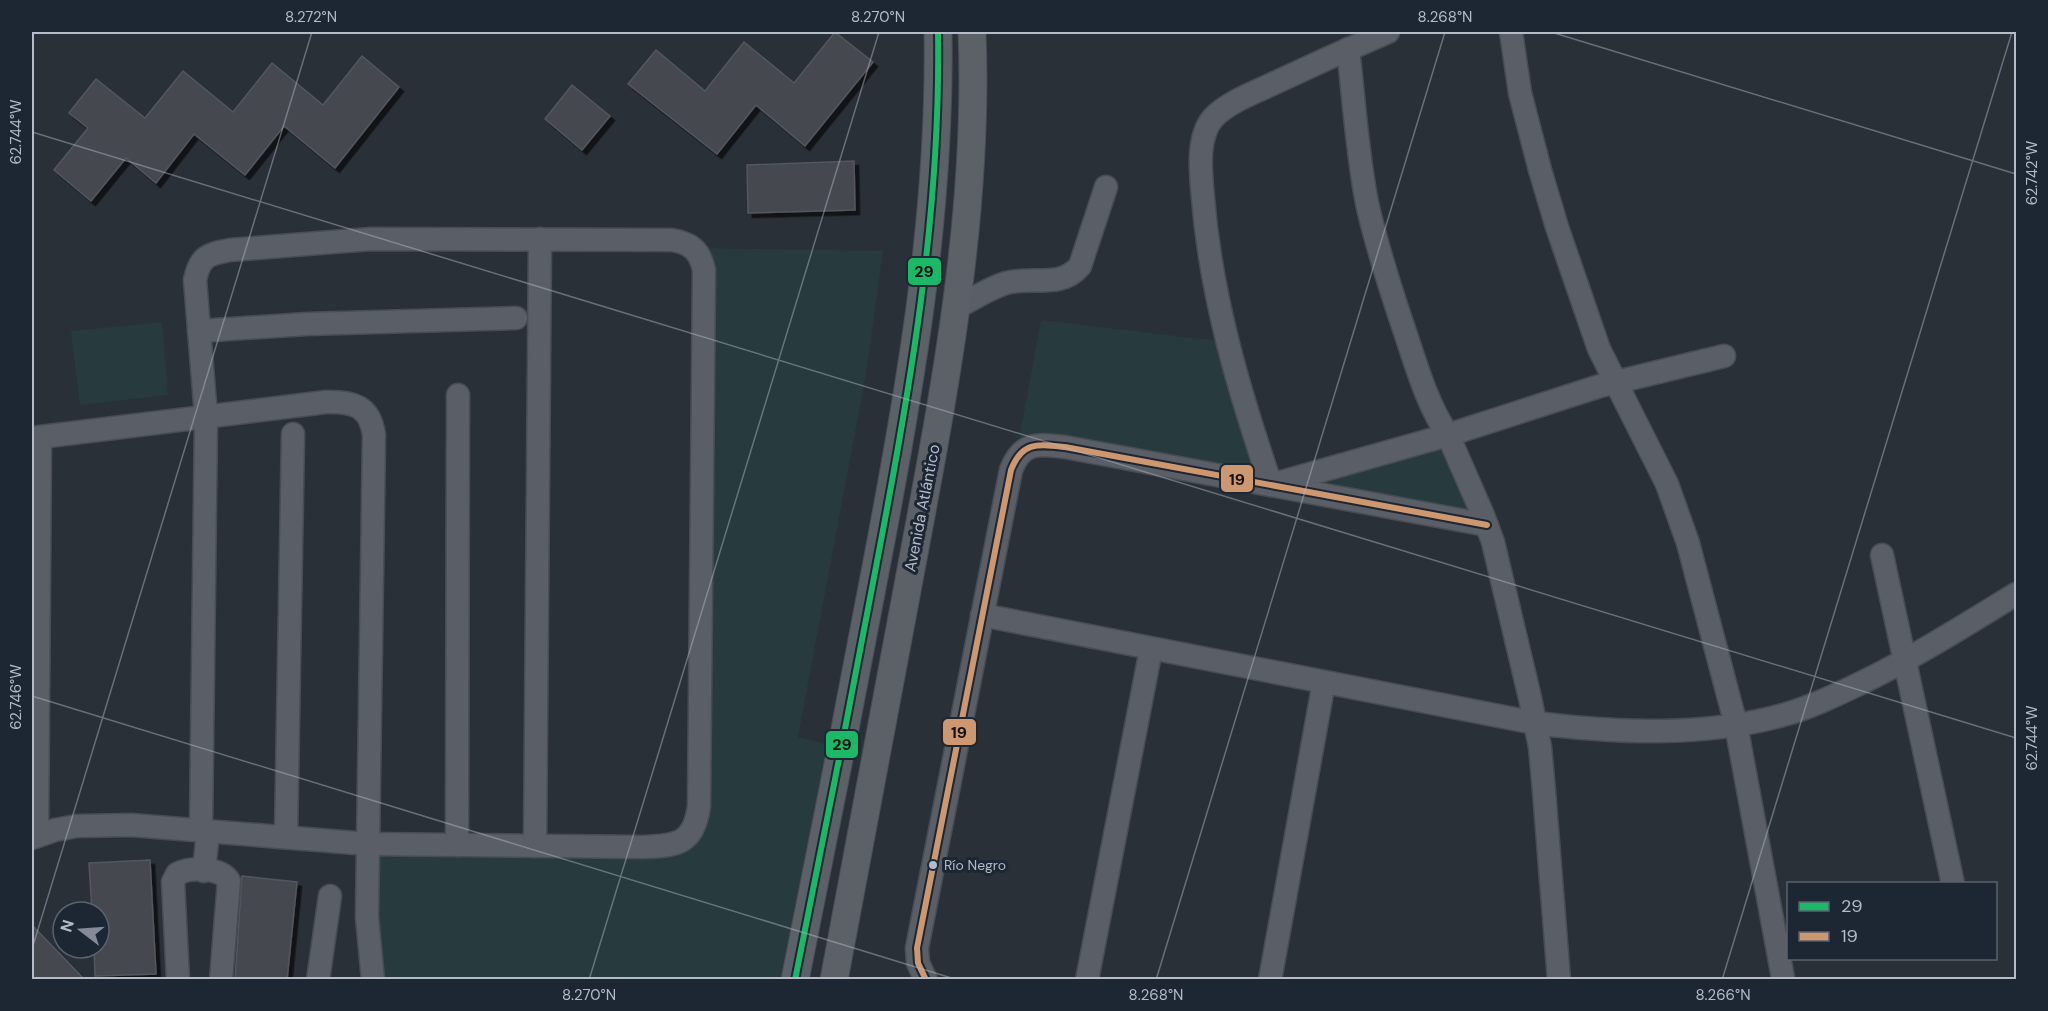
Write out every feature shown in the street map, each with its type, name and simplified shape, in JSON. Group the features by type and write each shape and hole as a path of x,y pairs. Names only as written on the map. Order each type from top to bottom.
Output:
{"main road":[{"name":"Avenida Atlántico","path":"795,980 910,383 931,214 937,129 938,32"},
{"name":"Avenida Atlántico","path":"834,980 932,455 956,308 972,129 972,32"},
{"path":"785,980 803,942"},
{"path":"840,947 840,980"}],"street":[{"path":"1271,485 1231,359 1213,279 1205,226 1202,182 1201,155 1204,141 1212,119 1245,97 1388,32"},
{"path":"1511,32 1520,93 1557,227 1599,349 1667,484 1688,543 1736,725 1783,978"},
{"path":"1348,49 1360,156 1368,204 1380,251 1413,356 1430,400 1448,435 1487,525 1513,624 1535,723 1545,791 1559,980"},
{"path":"956,308 1006,283 1055,281 1073,275 1080,266 1106,187"},
{"path":"204,871 204,830 206,416 195,280 204,258 213,253 256,247 372,239 672,240 684,242 694,248 701,258 704,270 697,819 693,831 686,839 662,846 368,844 204,830 106,825 76,826 34,837 36,438 206,416 339,402 354,404 373,424 374,435 368,844 367,917 373,980"},
{"path":"535,846 540,239"},
{"path":"199,331 307,324 516,318"},
{"path":"1271,485 1448,435 1614,382 1724,356"},
{"path":"457,845 458,395"},
{"path":"286,837 293,434"},
{"path":"926,980 918,963 917,948 1011,470 1016,457 1023,450 1031,446 1065,447 1487,525"},
{"path":"1882,555 1953,882"},
{"path":"982,615 1535,723 1614,730 1710,729 1785,715 1829,699 1904,662 2016,594"},
{"path":"1087,980 1151,649"},
{"path":"1270,980 1324,682"},
{"path":"178,980 173,882 177,874 181,872 204,871 224,874 230,886 221,980"},
{"path":"318,980 330,896"}],"green space":[{"path":"694,248 883,251 866,374 798,737 841,748 785,979 373,979 368,844 642,847 693,831"},
{"path":"1041,320 1227,342 1271,484 1448,435 1487,525 1065,447 1045,445 1033,447 1016,457"},
{"path":"162,322 168,395 80,405 71,331"}],"building":[{"path":"835,32 873,62 805,146 756,105 717,154 628,84 656,50 705,91 744,42 794,83"},
{"path":"362,56 399,87 335,168 284,126 245,175 194,134 156,183 126,158 91,201 54,170 88,128 69,113 96,79 145,118 183,71 233,112 272,63 323,105"},
{"path":"572,85 610,116 582,150 545,119"},
{"path":"854,161 855,210 748,213 747,165"},
{"path":"150,860 156,974 95,976 94,960 111,960 111,900 91,900 89,863"},
{"path":"242,876 297,882 287,980 235,980"},
{"path":"32,925 51,945 51,960 66,960 85,980 32,980"}],"transit line":[{"name":"29","path":"795,980 889,501 911,368 929,234 938,100 938,32"},
{"name":"19","path":"926,980 918,963 917,948 1011,470 1015,461 1026,449 1039,445 1065,447 1487,525"}],"place":[{"name":"Río Negro","path":"933,865"}]}
